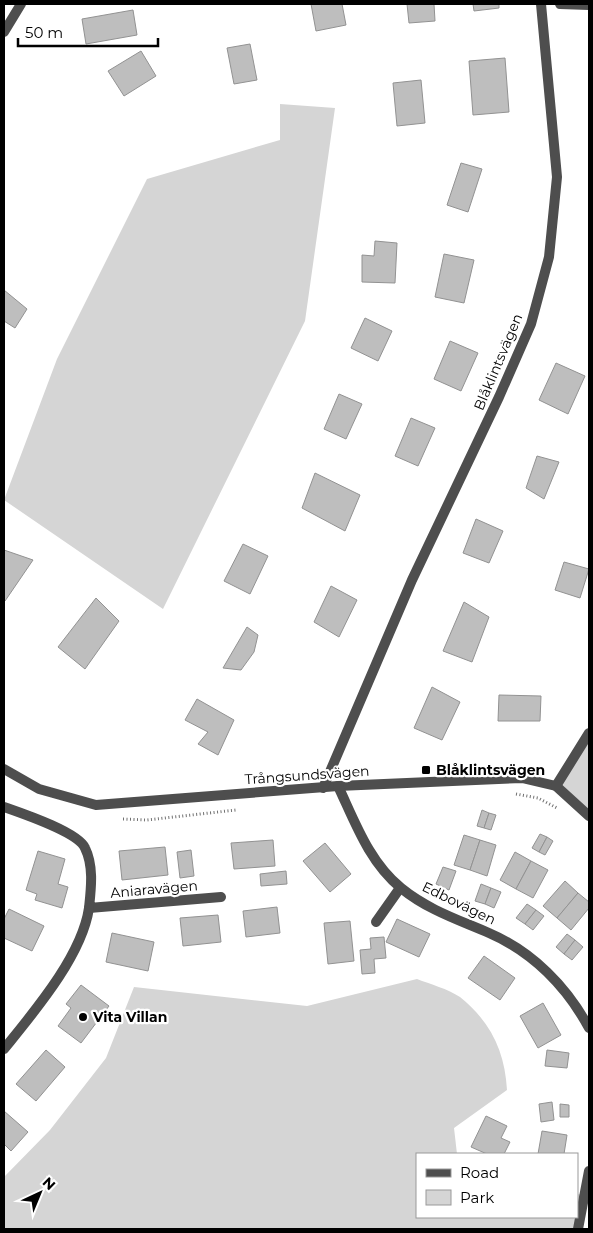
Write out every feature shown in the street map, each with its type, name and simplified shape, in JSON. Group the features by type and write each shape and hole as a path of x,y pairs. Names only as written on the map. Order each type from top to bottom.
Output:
{"street":[{"path":"4,32 21,4"},
{"name":"Blåklintsvägen","path":"323,788 412,580 495,406 531,324 549,257 557,177 541,4"},
{"path":"560,4 589,5"},
{"path":"589,733 556,786 589,816"},
{"name":"Trångsundsvägen","path":"4,769 39,789 96,805 338,786 522,778 556,786"},
{"name":"Edbovägen","path":"338,786 375,860 400,888 425,905 491,934 534,961 570,995 589,1028"},
{"name":"Aniaravägen","path":"4,807 68,833 85,846 92,876 87,924 49,993 4,1049"},
{"path":"376,922 400,888"},
{"name":"Aniaravägen","path":"89,908 221,898"},
{"path":"578,1229 589,1171"}],"green space":[{"path":"280,104 335,108 305,321 163,609 4,500 57,359 147,179 280,140"},
{"path":"589,733 589,816 556,786"},
{"path":"417,979 445,989 460,997 488,1027 503,1063 507,1090 454,1128 457,1153 416,1153 416,1218 578,1218 578,1194 584,1195 578,1229 4,1229 4,1177 50,1130 106,1058 134,987 307,1006"}],"building":[{"path":"311,4 342,4 346,25 316,31"},
{"path":"407,4 434,4 435,21 409,23"},
{"path":"473,4 499,4 499,8 474,11"},
{"path":"133,10 137,35 86,44 82,19"},
{"path":"250,44 257,80 234,84 227,48"},
{"path":"141,51 156,76 124,96 108,71"},
{"path":"505,58 509,112 473,115 469,61"},
{"path":"421,80 425,123 397,126 393,83"},
{"path":"461,163 482,169 468,212 447,205"},
{"path":"375,241 397,243 395,283 362,282 362,255 374,256"},
{"path":"444,254 474,260 464,303 435,297"},
{"path":"4,290 27,309 15,328 4,321"},
{"path":"365,318 392,331 378,361 351,348"},
{"path":"450,341 478,353 461,391 434,379"},
{"path":"556,363 585,376 568,414 539,400"},
{"path":"339,394 362,404 346,439 324,429"},
{"path":"411,418 435,428 418,466 395,456"},
{"path":"537,456 559,462 544,499 526,488"},
{"path":"315,473 360,495 345,531 302,508"},
{"path":"476,519 503,531 489,563 463,553"},
{"path":"243,544 268,556 250,594 224,581"},
{"path":"4,550 33,560 5,601 4,600"},
{"path":"564,562 589,569 580,598 555,590"},
{"path":"331,586 357,600 339,637 314,622"},
{"path":"96,598 119,621 85,669 58,647"},
{"path":"464,602 489,617 472,662 443,651"},
{"path":"247,627 258,635 254,652 241,670 223,668"},
{"path":"432,687 460,702 442,740 414,728"},
{"path":"499,695 541,696 540,721 498,721"},
{"path":"197,699 234,720 218,755 198,744 208,732 185,720"},
{"path":"482,810 489,813 484,828 477,826"},
{"path":"489,813 496,815 491,830 484,828"},
{"path":"540,834 547,837 539,852 532,848"},
{"path":"464,835 480,840 470,870 454,865"},
{"path":"547,837 553,841 545,855 539,852"},
{"path":"273,840 275,866 234,869 231,843"},
{"path":"480,840 496,845 487,876 470,870"},
{"path":"325,843 351,874 330,892 303,861"},
{"path":"165,847 168,875 122,880 119,851"},
{"path":"191,850 194,876 180,878 177,852"},
{"path":"38,851 65,859 58,884 68,887 62,908 35,900 37,894 26,890"},
{"path":"515,852 531,861 516,889 500,880"},
{"path":"531,861 548,870 533,898 516,889"},
{"path":"443,867 456,871 449,890 436,884"},
{"path":"286,871 287,884 261,886 260,874"},
{"path":"565,881 578,893 557,918 543,906"},
{"path":"481,884 491,888 485,904 475,901"},
{"path":"491,888 501,892 494,908 485,904"},
{"path":"578,893 589,902 589,908 571,930 557,918"},
{"path":"527,904 536,910 525,924 516,918"},
{"path":"277,907 280,933 246,937 243,911"},
{"path":"9,909 44,926 32,951 4,938 4,919"},
{"path":"536,910 544,916 533,930 525,924"},
{"path":"218,915 221,942 183,946 180,918"},
{"path":"397,919 430,934 419,957 386,942"},
{"path":"350,921 354,961 328,964 324,923"},
{"path":"112,933 154,942 148,971 106,962"},
{"path":"567,934 575,940 564,954 556,947"},
{"path":"384,937 386,958 374,959 375,973 362,974 360,950 371,949 370,938"},
{"path":"575,940 583,947 572,960 564,954"},
{"path":"484,956 515,978 500,1000 468,978"},
{"name":"Vita Villan","path":"81,985 109,1006 81,1043 58,1026 71,1008 66,1004"},
{"path":"543,1003 561,1035 538,1048 520,1016"},
{"path":"46,1050 65,1067 36,1101 16,1084"},
{"path":"547,1050 569,1053 567,1068 545,1066"},
{"path":"552,1102 554,1120 541,1122 539,1104"},
{"path":"560,1104 569,1105 569,1117 560,1117"},
{"path":"4,1111 28,1132 11,1151 4,1144"},
{"path":"486,1116 507,1126 501,1138 510,1142 504,1153 485,1153 471,1147"},
{"path":"542,1131 567,1135 564,1153 538,1153"}],"place":[{"name":"Blåklintsvägen","path":"426,770"},
{"name":"Vita Villan","path":"83,1017"}]}
